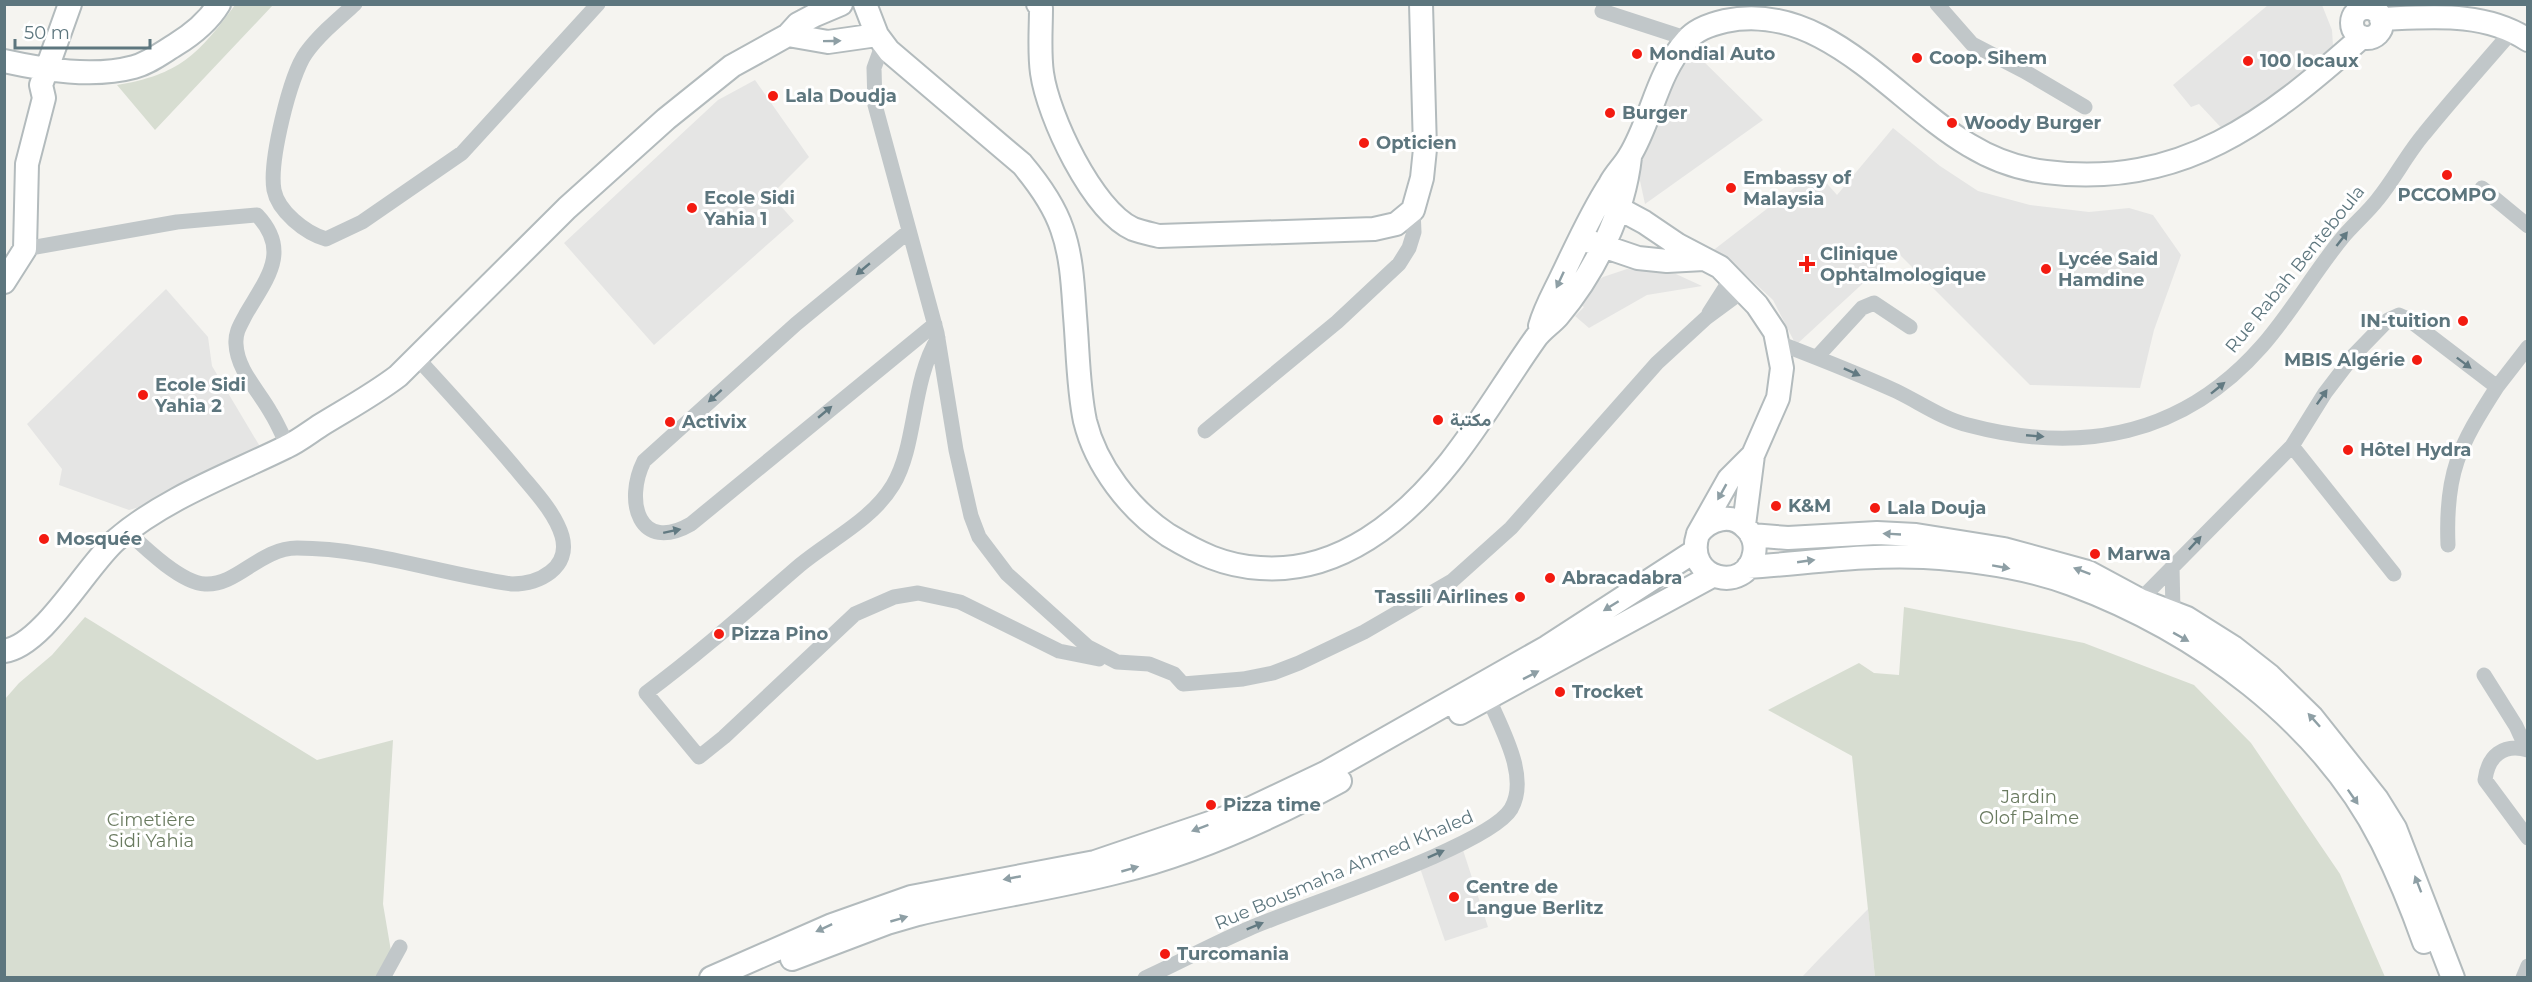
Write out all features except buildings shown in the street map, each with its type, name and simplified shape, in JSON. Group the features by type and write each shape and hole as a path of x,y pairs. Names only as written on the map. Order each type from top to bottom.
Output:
{"main road":[{"path":"4,282 25,249 27,164 44,99 41,85 70,4"},
{"path":"4,61 47,70 108,71 135,67 192,34 211,17 219,4"},
{"path":"4,651 27,640 47,621 113,543 146,516 242,466 288,446 377,392 418,358 567,208 666,119 732,66 788,34 798,24 841,4"},
{"path":"865,4 880,39 889,51 1022,164 1037,182 1063,231 1070,264 1086,422 1095,448 1116,485 1157,528 1211,560 1241,567 1300,566 1356,547 1374,536 1418,500 1434,482 1463,446 1537,336 1558,316 1588,273 1602,245 1610,203 1661,80 1688,39 1714,23 1736,18 1774,18 1821,32 1969,145 2021,167 2047,172 2081,173 2137,171 2167,164 2218,145 2311,82 2362,37 2377,34 2382,25 2381,19 2373,9 2356,7 2352,27 2362,37"},
{"path":"1038,4 1041,8 1042,71 1056,126 1083,175 1105,205 1132,228 1159,236 1374,229 1396,224 1413,210 1422,178 1425,149 1421,4"},
{"path":"2381,19 2468,17 2520,35"},
{"path":"788,34 828,42 880,39"},
{"path":"1537,336 1543,314 1579,238 1626,182 1630,157"},
{"path":"1626,182 1644,222"},
{"path":"1610,203 1678,245 1706,259 1738,284 1757,305 1775,332 1779,343 1782,368 1778,398 1753,455 1748,530 1755,549 1748,567"},
{"path":"1579,238 1628,255 1660,260 1706,259"},
{"path":"1588,273 1628,255"},
{"path":"1753,455 1729,479 1697,543 1701,567 1712,576 1732,578 1748,567 1840,557 1885,556 1981,563 2020,570 2070,584 2183,638 2231,668 2291,722 2343,782 2381,841 2436,978"},
{"path":"711,978 832,924 911,897 1095,862 1167,840 1245,811 1325,772 1547,647 1697,543 1710,522 1720,519 1735,520 1748,530 1788,538 1877,533 1949,539 2055,562 2088,572 2140,600 2173,611 2233,647 2270,676 2312,717 2378,799 2395,828 2453,978"},
{"path":"746,978 887,923 948,907 1117,873 1187,851 1302,802 1488,697 1712,576"}],"street":[{"path":"355,4 305,54 292,83 277,149 274,178 278,200 301,225 326,238 362,222 462,153 598,4"},
{"path":"1937,4 1972,44 2085,107"},
{"path":"1602,11 1688,39"},
{"name":"Rue Rabah Benteboula","path":"1779,343 1817,357 1965,425 2032,436 2078,439 2113,436 2145,427 2185,411 2218,390 2261,347 2343,237 2378,199 2422,135 2520,35"},
{"path":"880,39 874,68 875,105 936,331 956,450 971,516 979,537 1007,574 1088,647 1117,662"},
{"path":"2482,188 2528,226"},
{"path":"1205,431 1337,322 1399,264 1409,248 1414,232 1413,210"},
{"path":"4,267 25,249 177,222 257,215 269,230 276,251 269,271 237,329 236,342 242,365 272,413 288,446"},
{"path":"908,232 796,324 644,461 635,480 634,493 640,520 652,531 660,533 676,531 691,524 936,331"},
{"path":"936,331 900,469 885,496 868,514 800,565 717,639 646,693 699,757 724,738 855,614 894,597 918,593 960,602 1059,651 1117,662 1149,664 1174,674 1183,684 1243,679 1290,666 1364,632 1452,581 1495,544 1657,363 1706,318 1738,284"},
{"path":"1817,357 1862,308 1874,303 1910,327"},
{"path":"2140,600 2292,446 2325,393 2354,355 2388,320 2399,315 2408,319 2497,387"},
{"path":"2448,545 2446,508 2454,468 2466,436 2497,387 2528,347"},
{"path":"127,531 182,575 204,584 224,580 271,552 297,548 332,550 512,584 526,584 545,577 559,563 563,554 562,535 555,519 508,459 418,358"},
{"path":"2292,446 2394,574"},
{"path":"2172,567 2173,611"},
{"path":"2484,675 2516,726 2527,750"},
{"name":"Rue Bousmaha Ahmed Khaled","path":"1145,978 1248,929 1395,872 1455,846 1501,820 1511,809 1516,794 1516,778 1508,744 1488,697"},
{"path":"2527,750 2516,747 2500,752 2487,765 2485,780 2528,837"},
{"path":"383,978 400,947"},
{"path":"2523,978 2528,966"}],"shaded area":[{"name":"100 locaux","path":"2268,5 2322,5 2332,30 2333,46 2325,59 2228,135 2199,104 2191,107 2173,85"},
{"path":"1696,54 1763,120 1645,204 1637,167 1670,79"},
{"name":"Ecole Sidi Yahia 1","path":"755,80 809,157 771,195 794,221 654,345 564,243 718,100"},
{"name":"Lycée Said Hamdine","path":"1893,128 1940,166 1978,191 2030,205 2089,212 2129,208 2153,215 2181,255 2154,330 2140,388 2030,385 1897,252 1796,345 1773,300 1747,276 1711,252 1816,171 1837,195"},
{"path":"1627,269 1676,274 1702,286 1647,295 1589,328 1575,316 1584,307 1577,303 1581,294 1603,277"},
{"name":"Ecole Sidi Yahia 2","path":"166,289 208,337 212,366 262,450 171,498 129,510 59,485 62,469 27,424"},
{"name":"Centre de Langue Berlitz","path":"1463,850 1488,927 1445,941 1420,868"},
{"path":"1868,909 1875,977 1802,977 1819,959"}],"green space":[{"path":"235,5 273,5 155,130 117,85 157,75 186,60 210,37"},
{"name":"Jardin Olof Palme","path":"1904,607 2084,643 2194,685 2251,743 2340,874 2385,977 1875,977 1852,756 1768,710 1859,663 1874,673 1899,675"},
{"name":"Cimetière Sidi Yahia","path":"85,617 317,760 393,740 383,904 392,957 381,977 5,978 5,699 19,683 52,655"}],"place":[{"name":"Mondial Auto","path":"1637,54"},
{"name":"Coop. Sihem","path":"1917,58"},
{"name":"100 locaux","path":"2248,61"},
{"name":"Lala Doudja","path":"773,96"},
{"name":"Burger","path":"1610,113"},
{"name":"Woody Burger","path":"1952,123"},
{"name":"Opticien","path":"1364,143"},
{"name":"PCCOMPO","path":"2447,175"},
{"name":"Embassy of Malaysia","path":"1731,188"},
{"name":"Ecole Sidi Yahia 1","path":"692,208"},
{"name":"Clinique Ophtalmologique","path":"1807,264"},
{"name":"Lycée Said Hamdine","path":"2046,269"},
{"name":"IN-tuition","path":"2463,321"},
{"name":"MBIS Algérie","path":"2417,360"},
{"name":"Ecole Sidi Yahia 2","path":"143,395"},
{"name":"مكتبة","path":"1438,420"},
{"name":"Activix","path":"670,422"},
{"name":"Hôtel Hydra","path":"2348,450"},
{"name":"K&M","path":"1776,506"},
{"name":"Lala Douja","path":"1875,508"},
{"name":"Mosquée","path":"44,539"},
{"name":"Marwa","path":"2095,554"},
{"name":"Abracadabra","path":"1550,578"},
{"name":"Tassili Airlines","path":"1520,597"},
{"name":"Pizza Pino","path":"719,634"},
{"name":"Trocket","path":"1560,692"},
{"name":"Pizza time","path":"1211,805"},
{"name":"Centre de Langue Berlitz","path":"1454,897"},
{"name":"Turcomania","path":"1165,954"}]}
